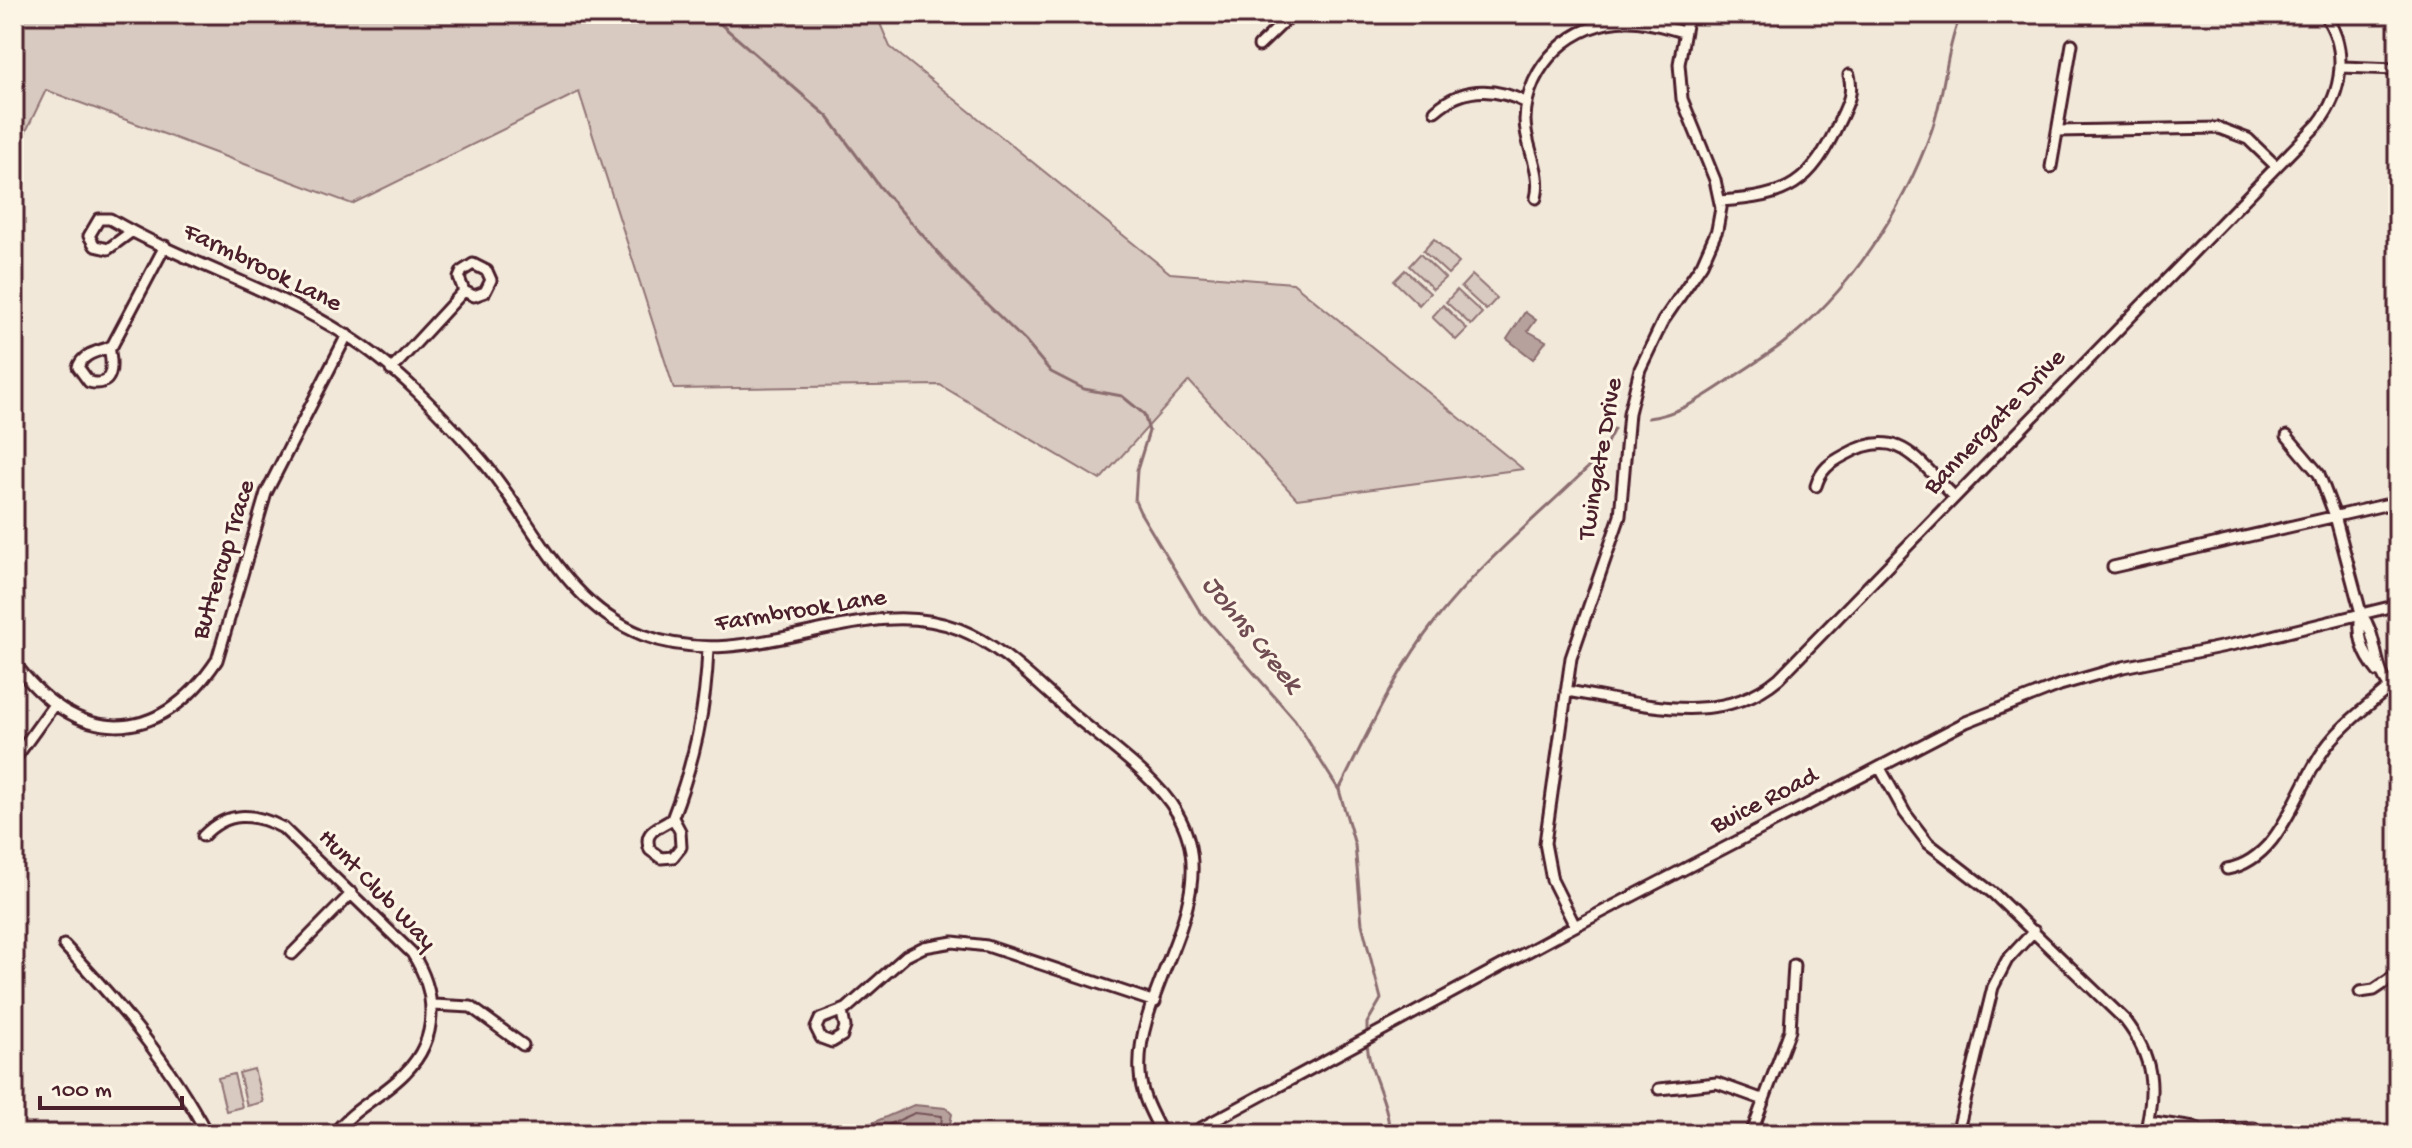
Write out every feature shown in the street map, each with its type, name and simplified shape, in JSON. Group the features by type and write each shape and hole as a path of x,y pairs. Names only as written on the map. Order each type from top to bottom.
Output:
{"street":[{"path":"1259,46 1292,14"},
{"path":"1688,14 1679,64 1682,99 1720,201 1773,195 1810,173 1826,151 1851,97 1849,75"},
{"name":"Bannergate Drive","path":"1566,691 1696,710 1722,708 1750,699 1779,678 2327,112 2337,90 2341,67 2336,35 2324,14"},
{"path":"1536,198 1538,181 1526,134 1527,103 1534,81 1546,60 1563,43 1584,30 1628,21 1683,32"},
{"path":"2051,167 2072,44"},
{"path":"2341,67 2398,69"},
{"path":"1435,111 1456,96 1475,91 1502,93 1527,103"},
{"path":"2057,131 2219,128 2248,139 2276,166"},
{"name":"Twingate Drive","path":"1575,926 1552,880 1545,843 1575,640 1620,516 1629,413 1640,369 1663,321 1708,252 1717,230 1720,201"},
{"name":"Farmbrook Lane","path":"131,232 347,335 391,370 481,459 516,505 557,569 587,601 642,635 675,645 708,648 746,646 907,618 957,628 1001,653 1160,791 1185,826 1193,855 1192,885 1141,1044 1140,1076 1147,1105 1162,1134"},
{"path":"109,347 125,325 165,246"},
{"path":"391,370 464,291"},
{"name":"Buttercup Trace","path":"14,662 31,686 53,706 77,719 101,725 126,726 152,719 170,709 207,676 217,660 266,493 347,335"},
{"path":"2287,436 2319,474 2335,516 2361,613 2369,624 2378,672 2398,696"},
{"path":"1816,486 1820,473 1829,464 1864,444 1883,441 1905,450 1955,497"},
{"path":"2113,567 2398,502"},
{"name":"Buice Road","path":"1190,1134 1575,926 1966,722 2060,685 2398,605"},
{"path":"673,818 680,831 681,847 673,857 661,858 650,850 648,837 651,830 673,818 700,735 708,648"},
{"path":"2227,869 2249,862 2271,840 2328,744 2389,688"},
{"path":"14,760 53,706"},
{"path":"1880,768 1905,813 1928,843 1994,894 2125,1020 2140,1039 2152,1076 2145,1134"},
{"name":"Hunt Club Way","path":"203,836 215,823 231,816 270,821 294,837 412,953 424,974 433,1005"},
{"path":"292,954 352,893"},
{"path":"1957,1134 1993,987 2007,960 2034,931"},
{"path":"842,1012 898,960 924,947 953,942 987,946 1155,1002"},
{"path":"64,945 131,1020 190,1103 207,1134"},
{"path":"1751,1134 1790,1030 1794,965"},
{"path":"2360,992 2374,990 2398,974"},
{"path":"334,1134 411,1066 424,1047 433,1005 471,1007 523,1045"},
{"path":"1659,1089 1717,1083 1764,1100"},
{"path":"2148,1121 2201,1129 2254,1128"}],"shaded area":[{"path":"14,14 429,14 434,19 442,14 876,14 890,47 1170,273 1293,283 1523,469 1297,499 1189,381 1100,480 940,385 674,389 579,92 352,204 46,90 14,156"},
{"path":"1434,239 1459,263 1448,274 1423,251"},
{"path":"1420,254 1445,278 1433,289 1409,266"},
{"path":"1405,270 1430,293 1419,305 1394,281"},
{"path":"1472,275 1497,298 1486,310 1461,287"},
{"path":"1457,290 1482,313 1471,325 1446,302"},
{"path":"1443,305 1467,329 1456,340 1432,317"},
{"path":"254,1069 263,1102 247,1106 239,1073"},
{"path":"234,1074 242,1107 226,1111 218,1078"}],"water":[{"path":"1525,312 1536,320 1528,331 1546,341 1533,359 1507,339"},
{"path":"914,1105 946,1108 952,1114 948,1134 859,1134 867,1125"}],"waterway":[{"path":"14,21 27,14"},
{"name":"Johns Creek","path":"709,14 828,117 880,187 964,282 1025,341 1051,372 1084,389 1122,396 1144,414 1149,431 1137,470 1135,501 1140,512 1199,610 1295,720 1339,790 1355,845 1362,924 1381,999 1367,1023 1367,1034"},
{"path":"1648,418 1694,402 1775,349 1806,324 1851,276 1889,221 1919,162 1936,118 1961,14"},
{"path":"1339,790 1395,682 1436,620 1494,556 1600,456 1614,429"},
{"name":"Johns Creek","path":"1367,1041 1371,1065 1386,1110 1389,1134"}]}
